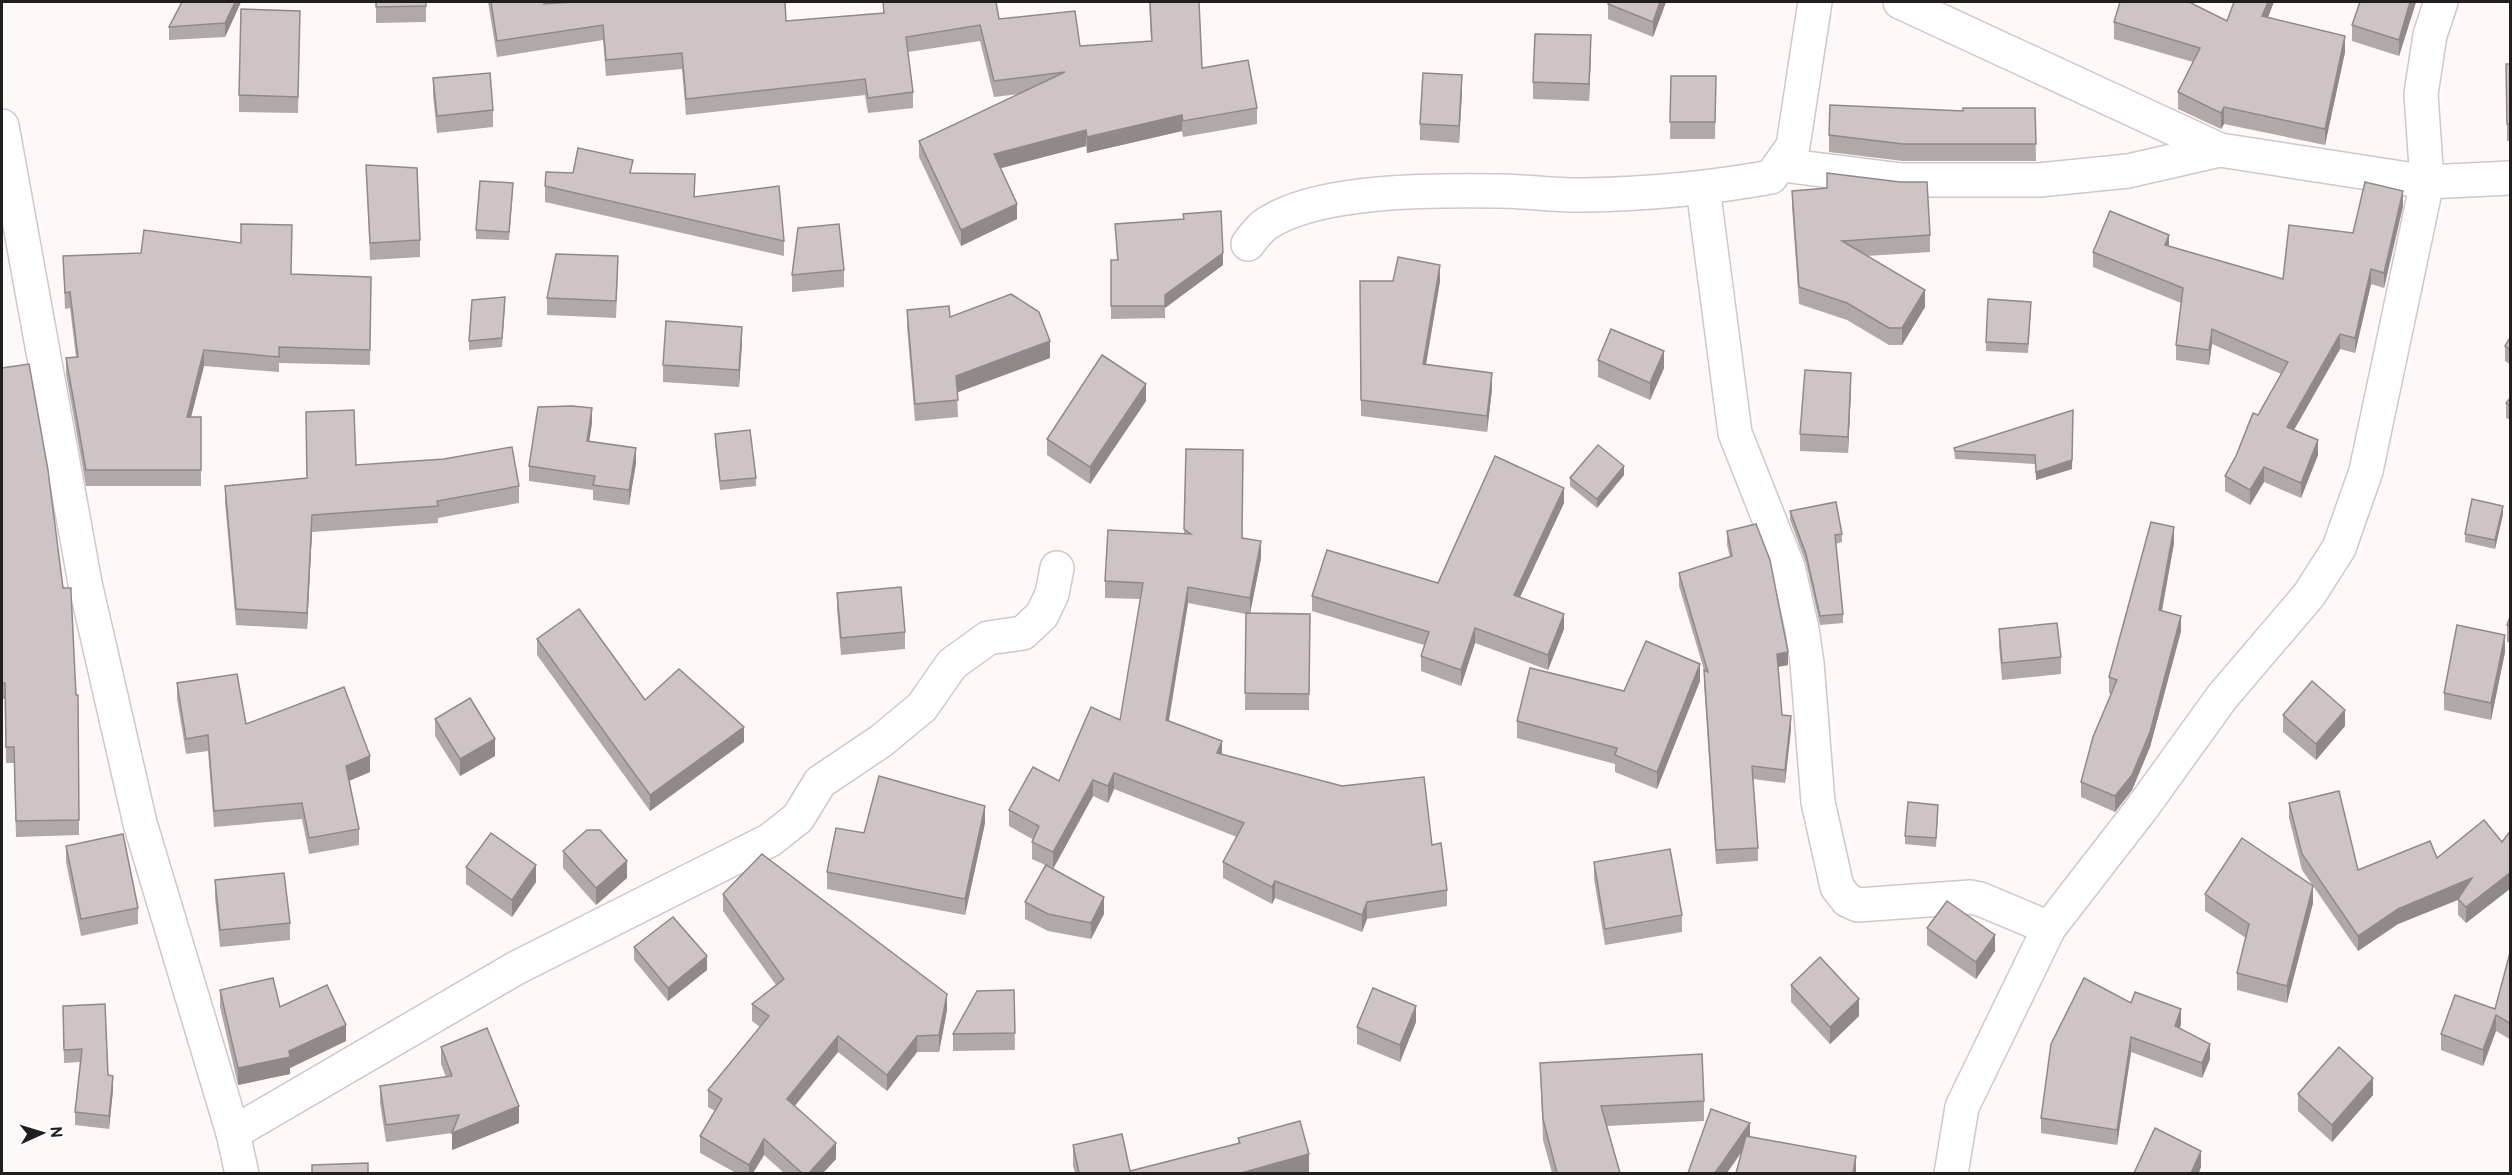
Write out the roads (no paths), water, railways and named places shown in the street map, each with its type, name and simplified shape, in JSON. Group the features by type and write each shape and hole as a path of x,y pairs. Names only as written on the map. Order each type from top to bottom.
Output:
{"street":[{"path":"1248,244 1264,225 1284,214 1313,204 1339,199 1381,194 1498,191 1584,195 1703,188 1771,177 1782,165 1793,146 1815,2"},
{"path":"1900,2 2220,150 2427,182 2511,178"},
{"path":"1951,1173 1962,1107 2049,928 2142,808 2222,697 2309,595 2339,548 2366,471 2427,182 2421,94 2430,35 2442,2"},
{"path":"3,145 85,583 140,823 242,1173"},
{"path":"1782,165 1902,180 2039,180 2128,171 2220,150"},
{"path":"1703,188 1735,433 1788,567 1802,629 1807,663 1818,802 1837,887 1847,900 1858,905 1970,897 2049,928"},
{"path":"232,1133 516,968 770,840 798,818 820,782 880,741 922,707 952,664 988,639 1023,633 1042,615 1052,594 1057,568"}]}
